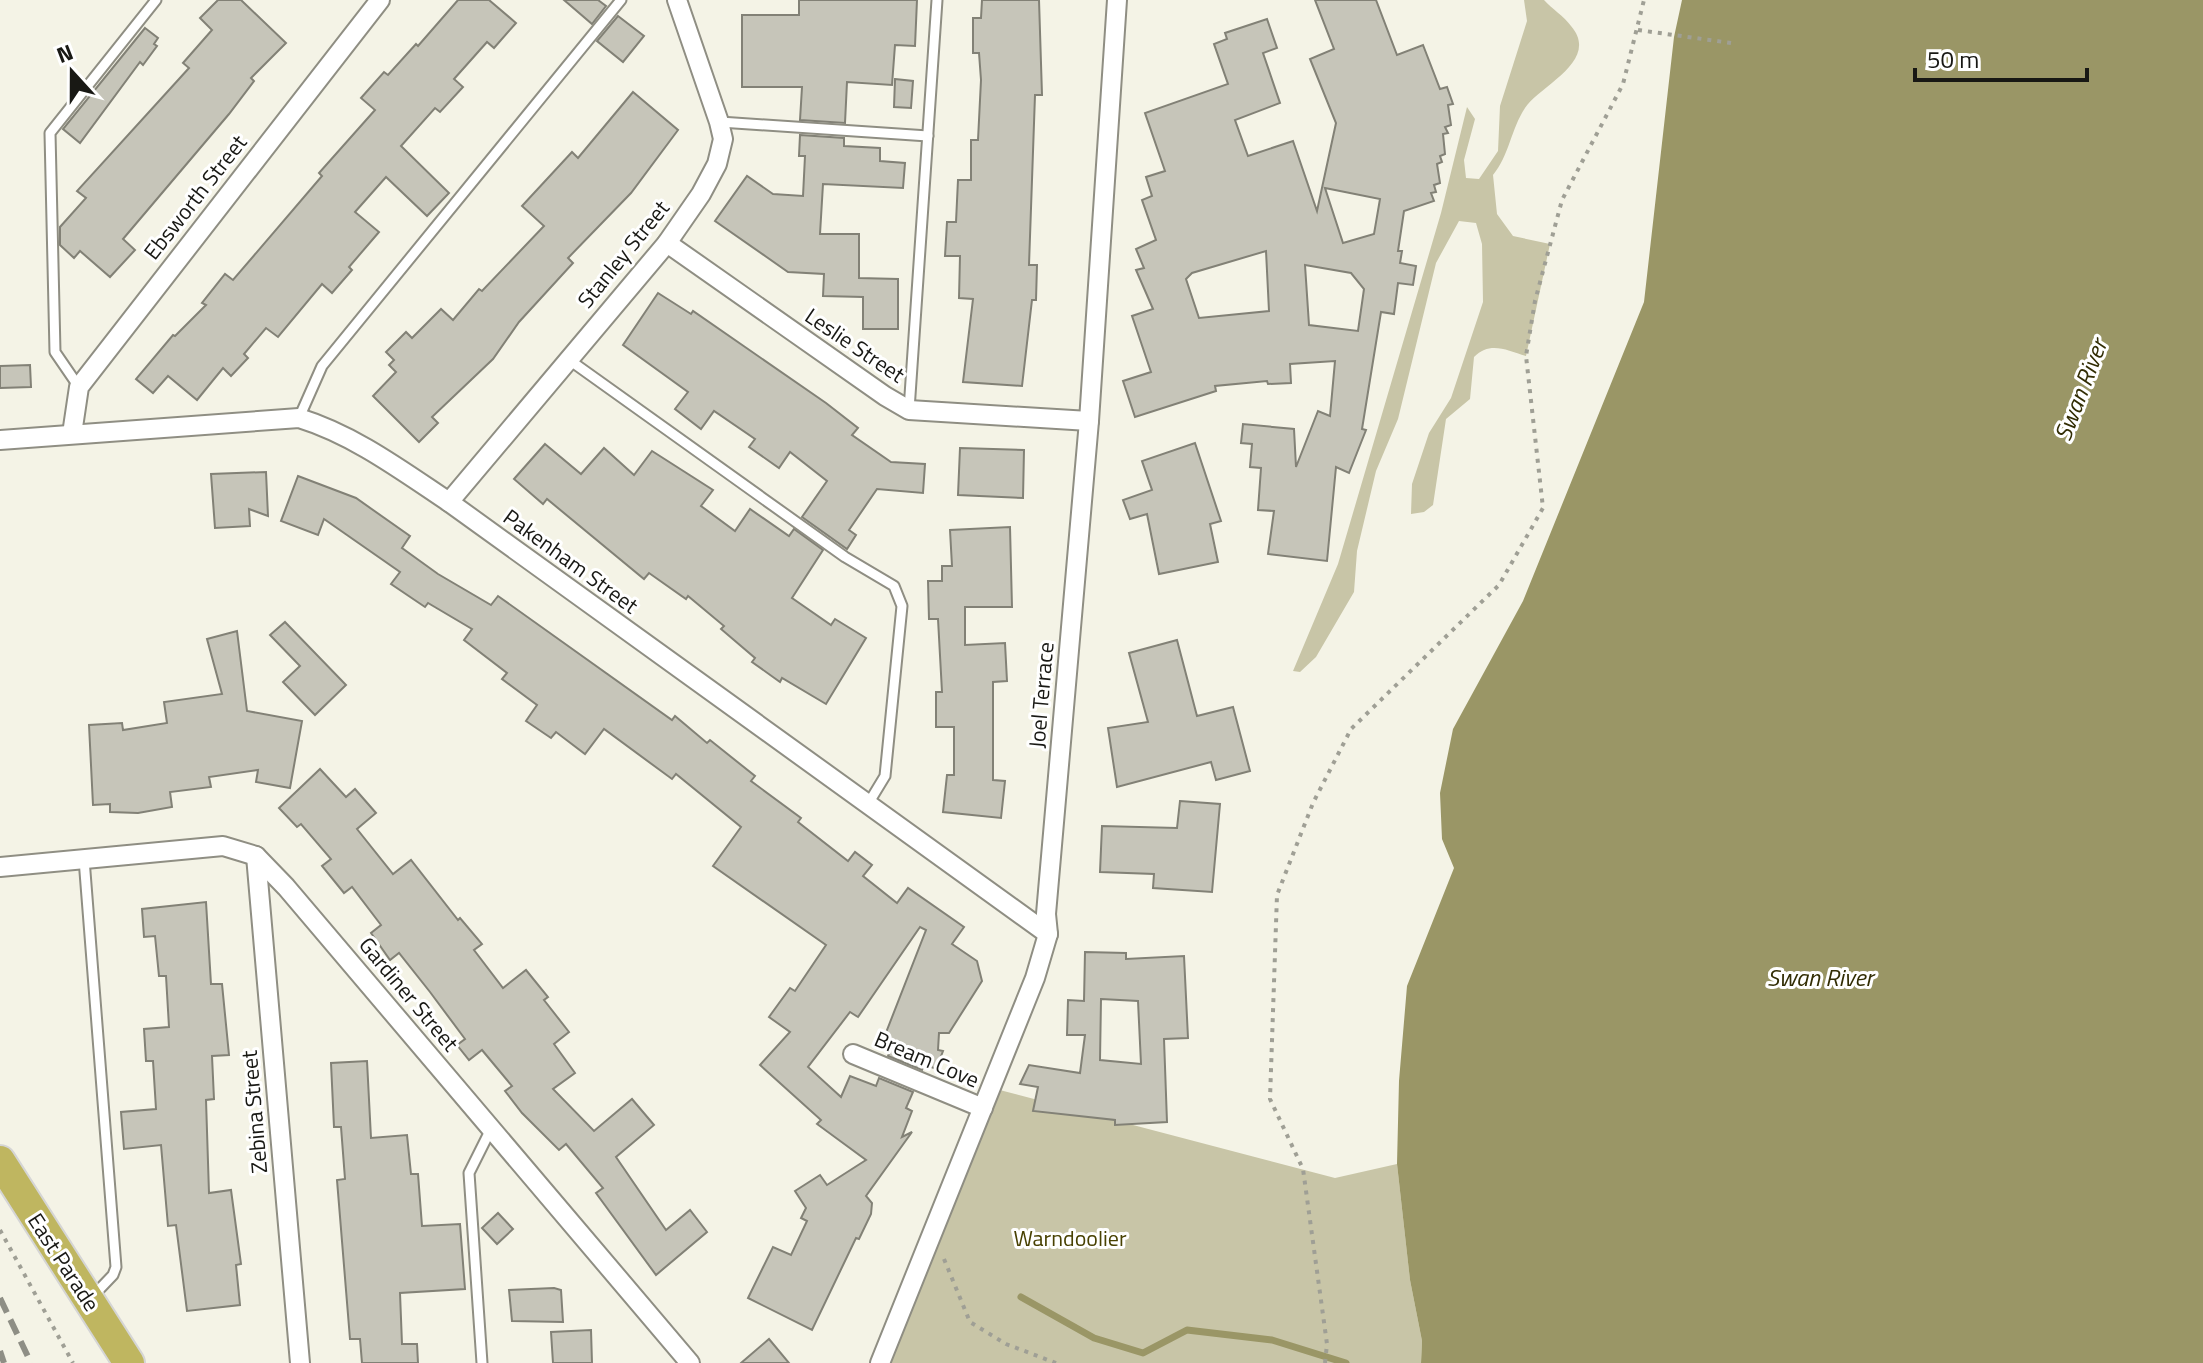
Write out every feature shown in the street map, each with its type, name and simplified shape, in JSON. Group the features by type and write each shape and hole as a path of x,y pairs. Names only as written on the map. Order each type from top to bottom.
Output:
{"highway":[{"name":"East Parade","path":"0,1161 129,1363"}],"street":[{"name":"Ebsworth Street","path":"72,434 79,387 380,0"},
{"name":"Stanley Street","path":"449,502 667,243 717,164 723,139 719,122 677,0"},
{"name":"Joel Terrace","path":"880,1363 1035,978 1048,934 1046,914 1089,421 1117,0"},
{"name":"Leslie Street","path":"667,243 909,410 1089,421"},
{"name":"Pakenham Street","path":"0,440 299,418 326,427 375,453 449,502 1048,934"},
{"path":"0,867 223,846 256,856"},
{"name":"Gardiner Street","path":"256,856 690,1363"},
{"name":"Zebina Street","path":"256,856 300,1363"},
{"name":"Bream Cove","path":"853,1054 983,1108"}],"lane":[{"path":"79,387 55,352 50,133 156,0"},
{"path":"299,418 322,366 621,0"},
{"path":"909,410 937,0"},
{"path":"719,122 928,136"},
{"path":"568,359 845,557 894,586 902,606 885,776 868,804"},
{"path":"84,859 116,1267 113,1275 89,1300"},
{"path":"482,1363 469,1173 491,1129"}],"path":[{"path":"1325,1363 1327,1344 1303,1169 1270,1099 1277,895 1313,803 1351,729 1499,585 1543,508 1526,356 1535,301 1562,200 1623,84 1644,0"},
{"path":"1637,30 1731,43"},
{"path":"0,1230 73,1363"},
{"path":"927,1246 941,1253 970,1322 1006,1344 1056,1363"}],"green space":[{"path":"1524,0 1544,0 1571,26 1578,39 1573,62 1525,108 1493,175 1497,214 1513,236 1550,244 1526,356 1492,348 1474,357 1470,399 1446,419 1433,505 1424,512 1411,514 1412,484 1429,433 1451,398 1483,302 1482,244 1476,223 1459,221 1436,263 1398,419 1376,471 1357,551 1354,592 1316,657 1300,672 1293,671 1338,564 1441,213 1467,107 1475,119 1464,160 1466,178 1479,179 1498,151 1500,106 1527,21"},
{"name":"Warndoolier","path":"992,1088 1335,1178 1397,1164 1410,1280 1422,1341 1421,1363 880,1363"}],"water":[{"name":"Swan River","path":"1682,0 2203,0 2203,1363 1421,1363 1422,1341 1410,1280 1397,1164 1399,1081 1407,986 1454,868 1442,839 1440,793 1453,729 1523,601 1644,302 1674,37"}],"building":[{"path":"218,0 241,0 286,43 251,78 254,81 229,114 123,239 135,250 110,277 80,251 74,258 60,245 60,227 86,198 77,191 189,68 183,63 212,30 200,18"},
{"path":"458,0 489,0 516,23 494,48 487,42 454,79 463,87 440,112 435,108 401,146 449,193 427,216 386,177 355,212 379,232 349,267 352,270 332,293 322,284 278,337 266,328 244,354 248,358 231,376 223,368 197,400 168,376 153,393 136,379 173,335 206,305 202,303 225,274 233,280 322,176 319,173 375,110 361,98 384,72 388,75 416,44 418,46"},
{"path":"564,0 598,0 606,6 592,24"},
{"path":"799,0 917,0 915,46 895,45 892,85 847,82 845,123 800,120 802,87 742,87 742,15 799,15"},
{"path":"982,0 1039,0 1042,95 1035,95 1029,265 1037,265 1036,300 1032,300 1022,386 963,382 973,299 959,298 960,256 945,256 947,222 956,222 958,180 971,180 971,140 978,140 981,80 979,53 973,53 973,18 981,18"},
{"path":"1315,0 1376,0 1397,55 1423,45 1440,89 1447,87 1453,104 1448,105 1451,125 1445,127 1448,133 1443,134 1445,154 1440,156 1442,162 1437,164 1440,183 1434,185 1436,192 1431,193 1434,201 1404,211 1398,251 1402,251 1400,263 1416,266 1413,285 1398,283 1394,314 1381,312 1362,429 1366,430 1349,473 1336,467 1327,561 1268,554 1274,511 1258,510 1261,468 1250,467 1252,444 1241,443 1243,424 1294,429 1296,467 1318,411 1330,416 1335,361 1290,364 1291,383 1268,384 1267,381 1215,386 1216,391 1135,417 1123,381 1151,372 1132,316 1153,309 1136,270 1144,268 1136,249 1156,240 1142,200 1152,196 1146,177 1165,171 1145,113 1228,84 1214,44 1227,39 1225,33 1267,19 1277,48 1263,53 1280,103 1235,120 1248,156 1293,141 1317,211 1336,123 1310,59 1334,49","holes":["1325,188 1380,199 1374,234 1343,243","1266,251 1269,311 1199,318 1186,279 1192,273","1305,265 1351,273 1364,289 1358,331 1309,325"]},
{"path":"618,16 644,36 623,62 597,41"},
{"path":"145,28 158,38 154,44 157,46 143,65 140,62 80,143 63,129"},
{"path":"895,79 913,81 911,108 894,107"},
{"path":"633,92 678,130 631,193 568,258 573,263 519,322 493,359 432,417 438,423 419,442 373,396 396,372 389,365 394,360 386,352 406,332 412,338 441,309 453,320 479,289 482,291 544,226 522,206 572,152 578,158"},
{"path":"800,135 844,138 844,146 880,148 880,161 905,163 903,188 823,184 820,234 859,234 859,278 898,279 898,329 863,329 863,297 823,296 824,274 788,272 715,221 747,176 773,194 803,196 805,156 799,156"},
{"path":"658,293 691,314 693,311 826,403 858,428 852,435 891,462 925,464 923,493 877,489 849,530 856,535 847,549 802,517 827,481 790,452 779,468 749,447 755,439 714,411 701,429 675,409 688,392 623,345"},
{"path":"30,365 31,387 0,388 0,366"},
{"path":"1195,443 1221,521 1210,524 1218,562 1159,574 1147,514 1130,519 1123,500 1152,490 1142,461"},
{"path":"545,444 581,474 604,448 634,475 652,451 713,490 701,506 735,531 750,509 789,536 794,529 823,550 792,598 831,625 835,619 866,638 826,704 782,678 780,682 752,662 755,658 721,629 724,626 688,596 686,599 649,573 644,579 547,499 543,504 514,479"},
{"path":"960,448 1024,450 1023,498 958,495"},
{"path":"266,472 268,516 249,509 250,526 215,528 211,474"},
{"path":"298,476 356,498 410,536 402,548 438,574 491,605 498,596 672,720 675,716 707,743 710,740 755,776 751,781 801,818 798,822 848,861 855,852 872,865 863,876 897,903 908,888 964,927 952,944 977,961 982,981 949,1033 939,1033 938,1050 943,1051 936,1069 924,1064 922,1070 888,1056 890,1051 880,1048 926,930 920,927 858,1017 850,1012 808,1067 841,1097 850,1076 876,1086 879,1078 913,1092 906,1108 912,1111 902,1137 912,1132 866,1196 872,1203 871,1214 859,1239 856,1238 812,1330 748,1298 773,1247 791,1255 807,1221 801,1218 806,1208 795,1191 820,1175 827,1185 866,1160 817,1124 821,1120 760,1065 790,1032 769,1017 790,988 795,991 826,945 713,866 741,827 676,774 672,779 604,729 585,754 556,732 551,738 526,721 537,705 502,679 507,673 464,640 472,629 428,603 425,607 391,584 400,572 324,519 318,535 281,521"},
{"path":"1010,527 1012,607 965,607 965,645 1005,643 1007,681 993,682 993,780 1005,781 1001,818 943,812 947,775 954,775 954,727 936,727 936,692 942,692 938,619 929,619 928,581 942,581 942,566 952,566 950,530"},
{"path":"285,622 346,685 315,715 283,682 300,666 270,635"},
{"path":"237,631 247,711 302,721 290,788 256,782 258,770 209,777 211,787 170,792 172,807 138,813 110,812 110,804 93,805 89,725 122,723 123,730 167,723 164,702 222,694 207,639"},
{"path":"1177,640 1197,716 1233,707 1250,771 1216,780 1211,762 1117,787 1108,728 1148,722 1129,653"},
{"path":"320,769 346,797 355,789 376,813 357,829 393,874 411,860 458,920 460,918 482,944 474,950 503,988 526,970 548,997 544,1000 569,1032 554,1044 575,1073 553,1089 594,1131 632,1099 654,1125 616,1157 666,1230 690,1210 707,1232 656,1275 596,1193 603,1188 566,1144 559,1150 522,1113 505,1091 512,1086 482,1050 469,1060 457,1045 465,1039 430,992 399,953 390,960 371,933 381,925 352,887 344,893 322,866 331,859 301,824 297,827 279,808"},
{"path":"1180,801 1220,804 1212,892 1153,888 1154,874 1100,872 1102,826 1177,828"},
{"path":"206,902 211,984 222,984 229,1055 212,1056 214,1099 206,1100 209,1193 231,1190 241,1264 236,1265 240,1305 187,1311 176,1225 168,1226 161,1145 124,1149 121,1112 156,1109 153,1061 146,1061 144,1029 169,1027 166,976 159,976 155,936 144,937 142,909"},
{"path":"1085,952 1126,953 1126,959 1184,956 1188,1038 1164,1039 1167,1122 1115,1125 1115,1120 1033,1111 1038,1087 1020,1084 1029,1065 1080,1073 1085,1035 1067,1035 1068,1000 1084,1001","holes":["1101,999 1138,1001 1141,1064 1100,1060"]},
{"path":"367,1061 371,1138 407,1135 411,1174 418,1174 422,1226 460,1224 465,1289 400,1293 402,1344 417,1344 418,1363 362,1363 360,1339 350,1339 337,1180 345,1179 341,1127 334,1127 331,1063"},
{"path":"498,1213 513,1229 497,1244 482,1228"},
{"path":"509,1290 561,1290 563,1322 512,1321"},
{"path":"591,1330 592,1363 553,1363 551,1332"},
{"path":"769,1339 789,1363 741,1363"}],"waterway":[{"path":"1021,1297 1094,1338 1143,1353 1187,1330 1272,1340 1346,1363"}],"railway":[{"path":"0,1298 31,1363"},
{"path":"0,1351 4,1363"}]}
